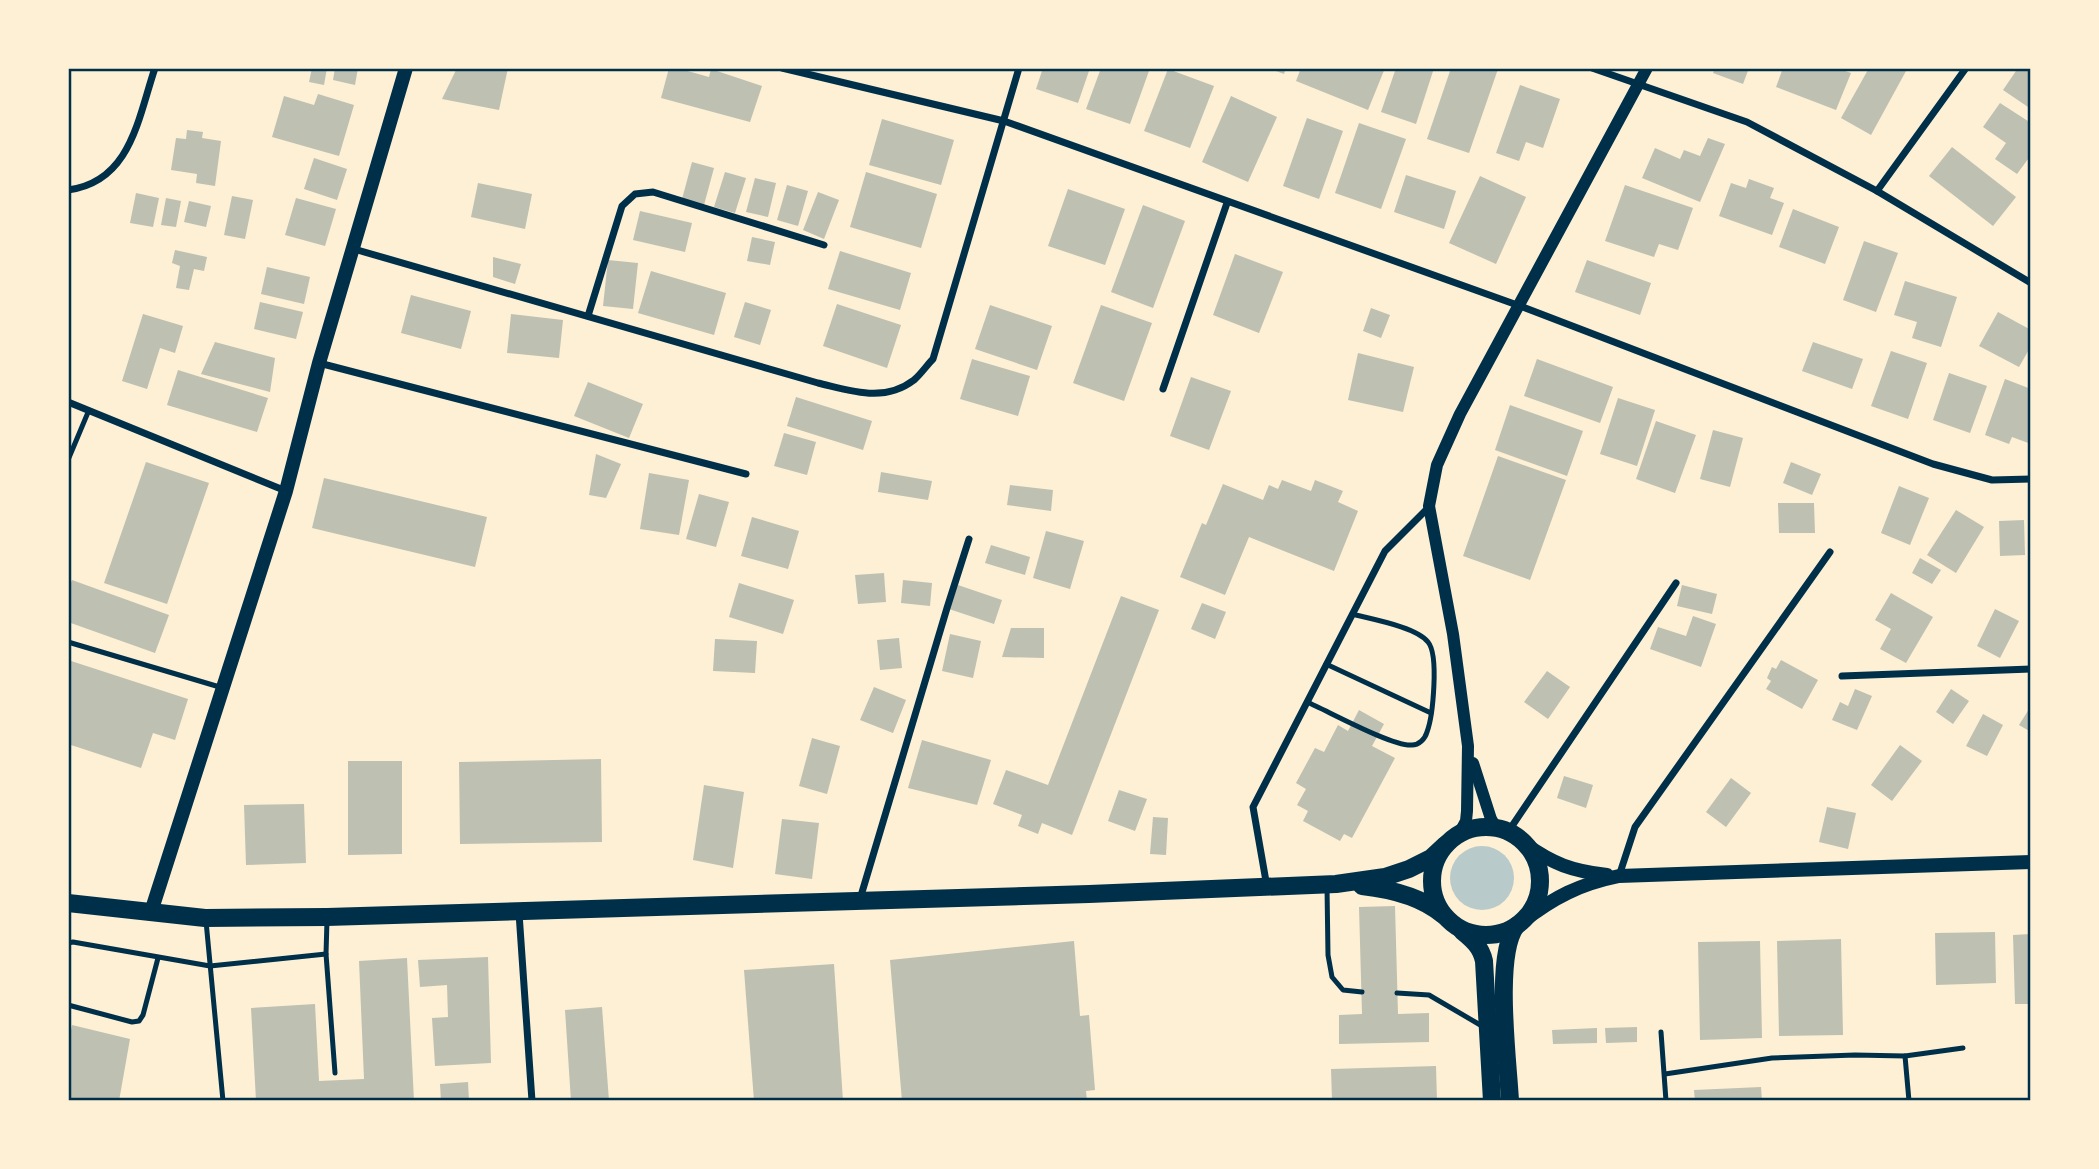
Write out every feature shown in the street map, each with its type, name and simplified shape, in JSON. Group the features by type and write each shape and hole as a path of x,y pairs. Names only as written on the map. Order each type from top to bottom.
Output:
{"main road":[{"path":"151,912 286,491 319,363 407,68"},
{"path":"68,903 205,918 327,917 1332,884 1385,877 1409,869 1431,858 1452,840 1471,829 1502,830 1560,866 1578,872 1619,876 2031,862"},
{"path":"1452,840 1436,860 1432,878 1433,896 1441,912 1457,927 1483,935 1494,935 1519,924 1546,903 1569,891 1593,881 1619,876"},
{"path":"1510,1101 1503,976 1508,939 1533,908 1539,892 1540,874 1535,858 1525,844"},
{"path":"1332,884 1369,887 1431,905 1474,940 1483,954 1492,1101"}],"street":[{"path":"68,190 90,185 118,164 129,146 155,68"},
{"path":"782,68 1004,121 1520,306 1933,464 1992,480 2031,479"},
{"path":"354,248 818,383 859,393 888,394 915,379 933,359 1019,68"},
{"path":"1592,68 1747,122 1877,191 2031,283"},
{"path":"1452,840 1466,821 1469,789 1468,746 1453,634 1429,506 1437,465 1460,414 1647,68"},
{"path":"1877,191 1966,68"},
{"path":"587,316 622,206 635,194 653,192 824,244"},
{"path":"1163,389 1227,203"},
{"path":"319,363 746,474"},
{"path":"68,402 286,491"},
{"path":"1267,887 1253,807 1385,551 1429,506"},
{"path":"860,900 970,539"},
{"path":"1619,876 1635,827 1830,552"},
{"path":"1468,746 1491,819 1502,830 1676,583"},
{"path":"1842,676 2031,669"},
{"path":"519,911 531,1101"}],"lane":[{"path":"68,460 89,410"},
{"path":"1307,702 1396,743 1413,746 1421,742 1427,733 1434,690 1433,655 1429,642 1418,634 1352,614"},
{"path":"68,642 223,688"},
{"path":"1326,664 1431,713"},
{"path":"1332,884 1328,956 1332,977 1343,990 1362,992"},
{"path":"327,917 326,954 335,1073"},
{"path":"205,918 223,1101"},
{"path":"68,943 210,966 326,954"},
{"path":"68,1005 132,1022 139,1021 144,1015 158,958"},
{"path":"1398,993 1429,995 1488,1030"},
{"path":"1661,1032 1666,1101"},
{"path":"1665,1073 1772,1058 1905,1056 1963,1048"},
{"path":"1905,1056 1909,1101"}],"shaded area":[{"path":"1476,846 1488,846 1505,855 1512,866 1512,890 1505,901 1488,910 1476,910 1464,905 1455,896 1450,884 1450,872 1455,860 1464,851"}],"building":[{"path":"312,68 327,68 324,85 309,82"},
{"path":"335,68 358,68 355,85 333,80"},
{"path":"457,68 508,68 499,110 442,99"},
{"path":"669,68 709,77 711,69 762,86 750,122 661,98"},
{"path":"1043,68 1090,68 1078,103 1036,89"},
{"path":"1101,68 1141,68 1149,71 1130,124 1086,109"},
{"path":"1268,68 1286,68 1284,74"},
{"path":"1301,68 1385,68 1368,110 1296,81"},
{"path":"1396,68 1434,68 1416,124 1381,112"},
{"path":"1451,68 1498,69 1469,153 1427,139"},
{"path":"1715,68 1749,68 1743,84 1713,73"},
{"path":"1783,68 1837,68 1851,73 1836,110 1776,87"},
{"path":"1869,68 1901,68 1906,71 1871,135 1841,118"},
{"path":"2018,68 2031,68 2031,109 2003,90"},
{"path":"1168,69 1214,86 1190,148 1144,131"},
{"path":"1520,85 1560,99 1543,148 1526,142 1519,161 1496,153"},
{"path":"318,94 354,105 339,156 272,137 284,96 314,105"},
{"path":"1231,96 1277,117 1248,182 1202,162"},
{"path":"2000,103 2031,123 2031,155 2017,174 1995,159 2006,143 1983,127"},
{"path":"1307,118 1343,131 1319,199 1283,186"},
{"path":"882,119 954,140 941,185 869,165"},
{"path":"1359,123 1406,139 1381,209 1335,193"},
{"path":"187,130 203,132 202,138 221,141 215,186 196,183 197,174 171,170 176,138 186,139"},
{"path":"1708,138 1725,144 1700,202 1642,178 1655,148 1680,159 1684,150 1700,156"},
{"path":"1952,147 2016,197 1993,226 1929,176"},
{"path":"314,158 347,169 337,200 304,189"},
{"path":"692,162 714,168 704,205 682,199"},
{"path":"725,172 746,178 735,213 714,207"},
{"path":"866,172 937,194 921,248 850,227"},
{"path":"1406,175 1456,191 1444,229 1394,212"},
{"path":"1480,176 1526,197 1496,264 1449,243"},
{"path":"755,178 776,183 768,217 746,212"},
{"path":"1749,179 1774,188 1770,198 1784,203 1772,235 1719,216 1731,183 1746,188"},
{"path":"478,183 532,194 525,229 471,217"},
{"path":"787,185 808,191 798,226 777,220"},
{"path":"1625,185 1693,208 1678,250 1659,244 1654,257 1605,241"},
{"path":"1068,189 1125,209 1105,265 1048,246"},
{"path":"818,192 839,200 824,239 803,230"},
{"path":"136,193 159,198 153,227 130,223"},
{"path":"232,196 253,200 245,239 224,235"},
{"path":"166,198 181,201 176,227 161,225"},
{"path":"296,198 336,209 325,246 285,235"},
{"path":"189,201 211,206 206,227 184,222"},
{"path":"1143,205 1185,221 1153,308 1111,292"},
{"path":"1793,209 1839,227 1825,264 1779,247"},
{"path":"640,211 692,223 685,252 633,240"},
{"path":"752,237 775,242 770,265 747,261"},
{"path":"1864,241 1898,253 1876,312 1843,300"},
{"path":"175,250 207,257 204,271 194,269 189,290 176,288 180,266 172,263"},
{"path":"840,251 911,273 900,310 828,289"},
{"path":"1235,254 1283,272 1259,333 1213,315"},
{"path":"493,257 521,264 515,284 493,277"},
{"path":"608,260 638,263 633,309 603,306"},
{"path":"1587,260 1651,283 1640,315 1575,292"},
{"path":"267,267 310,277 304,304 261,294"},
{"path":"651,271 726,293 714,335 638,313"},
{"path":"1905,281 1957,297 1941,347 1912,338 1917,322 1894,315"},
{"path":"411,295 471,311 461,349 401,333"},
{"path":"260,302 303,312 296,339 254,329"},
{"path":"745,302 771,310 760,345 734,337"},
{"path":"837,304 901,325 887,368 823,346"},
{"path":"990,305 1052,326 1037,370 975,349"},
{"path":"1101,305 1152,323 1124,401 1073,383"},
{"path":"1371,308 1390,315 1381,338 1363,331"},
{"path":"1998,312 2031,330 2031,346 2019,367 1979,346"},
{"path":"143,314 183,326 175,353 160,348 147,389 122,381"},
{"path":"511,314 563,320 559,358 507,353"},
{"path":"215,342 275,358 270,392 201,374"},
{"path":"1813,342 1863,359 1852,389 1802,371"},
{"path":"1891,351 1927,363 1908,419 1871,406"},
{"path":"1358,353 1414,367 1403,412 1348,400"},
{"path":"972,359 1030,376 1018,416 960,399"},
{"path":"1537,359 1613,387 1600,423 1524,396"},
{"path":"178,370 268,398 257,432 167,405"},
{"path":"1949,373 1987,386 1970,433 1933,420"},
{"path":"1191,377 1231,391 1209,450 1170,436"},
{"path":"2005,379 2031,389 2031,444 2012,437 2009,444 1985,435"},
{"path":"588,382 643,404 629,438 574,416"},
{"path":"796,397 872,421 863,450 787,426"},
{"path":"1618,398 1655,410 1637,466 1600,454"},
{"path":"1510,405 1583,431 1567,476 1495,450"},
{"path":"1656,421 1696,435 1675,493 1636,479"},
{"path":"1713,430 1743,438 1730,487 1700,479"},
{"path":"784,433 816,442 807,475 774,466"},
{"path":"596,454 621,464 606,498 589,495"},
{"path":"1498,456 1566,480 1530,580 1463,556"},
{"path":"146,462 209,483 167,604 104,583"},
{"path":"1791,462 1821,474 1812,495 1783,483"},
{"path":"881,472 932,481 928,500 878,492"},
{"path":"649,473 689,480 679,535 640,529"},
{"path":"324,478 487,517 475,567 312,528"},
{"path":"1282,480 1311,491 1315,480 1343,491 1338,502 1358,511 1334,571 1249,537 1225,595 1180,577 1202,523 1206,525 1223,484 1263,500 1269,485 1278,489"},
{"path":"1010,485 1053,490 1051,511 1007,505"},
{"path":"1899,486 1929,498 1910,545 1881,533"},
{"path":"699,494 729,502 716,547 686,539"},
{"path":"1778,503 1814,503 1815,533 1779,533"},
{"path":"1956,510 1984,527 1956,573 1927,555"},
{"path":"752,517 799,531 788,569 741,556"},
{"path":"2024,520 2025,555 2000,556 1999,521"},
{"path":"1046,531 1084,541 1070,589 1033,578"},
{"path":"991,545 1030,557 1025,575 985,563"},
{"path":"1920,558 1941,570 1932,584 1912,573"},
{"path":"884,573 886,602 858,604 855,575"},
{"path":"72,580 169,615 155,653 68,622 68,590"},
{"path":"903,580 932,583 930,606 901,603"},
{"path":"739,583 794,600 783,634 729,617"},
{"path":"958,585 1002,600 994,624 949,609"},
{"path":"1682,585 1717,594 1712,614 1677,606"},
{"path":"1891,593 1933,617 1906,663 1880,649 1891,629 1875,620"},
{"path":"1121,596 1159,610 1072,835 1042,823 1038,834 1018,826 1022,815 993,804 1006,770 1048,785"},
{"path":"1202,603 1226,612 1215,639 1191,629"},
{"path":"1995,609 2019,621 2000,658 1977,646"},
{"path":"1693,616 1716,624 1701,667 1650,649 1658,627 1686,636"},
{"path":"1011,628 1044,628 1044,658 1002,657"},
{"path":"950,634 981,641 973,678 942,671"},
{"path":"899,638 902,668 880,670 877,640"},
{"path":"715,639 757,641 755,673 713,671"},
{"path":"68,660 188,699 175,740 153,733 141,768 68,744"},
{"path":"1781,660 1818,680 1802,709 1766,689 1771,681 1767,678 1772,667 1776,669"},
{"path":"1547,671 1570,687 1548,719 1524,702"},
{"path":"874,687 906,700 893,733 860,720"},
{"path":"1855,689 1872,696 1857,730 1832,720 1840,702 1848,706"},
{"path":"1951,689 1969,701 1953,724 1936,712"},
{"path":"2031,706 2031,732 2019,725"},
{"path":"1359,710 1384,724 1372,746 1395,758 1352,838 1344,834 1340,841 1303,821 1308,811 1297,805 1306,789 1296,783 1315,748 1324,752 1338,725 1348,731"},
{"path":"1983,714 2003,725 1987,756 1966,746"},
{"path":"812,738 840,746 827,794 799,786"},
{"path":"922,740 991,760 977,805 908,788"},
{"path":"1900,745 1922,761 1892,801 1871,785"},
{"path":"601,759 602,842 460,844 459,762"},
{"path":"348,761 402,761 402,854 348,855"},
{"path":"1564,776 1593,785 1586,808 1557,798"},
{"path":"1731,778 1751,793 1726,827 1706,812"},
{"path":"704,785 744,792 733,868 693,860"},
{"path":"1119,790 1147,799 1135,831 1108,821"},
{"path":"304,804 306,863 246,865 244,805"},
{"path":"1827,807 1856,813 1848,849 1819,842"},
{"path":"1153,817 1168,818 1166,855 1150,854"},
{"path":"782,819 819,823 812,879 775,874"},
{"path":"1395,906 1398,1014 1429,1013 1429,1042 1339,1044 1339,1015 1362,1014 1359,907"},
{"path":"1995,932 1996,983 1936,985 1935,933"},
{"path":"2031,934 2031,1004 2015,1004 2013,935"},
{"path":"1841,939 1843,1035 1779,1036 1777,941"},
{"path":"1074,941 1080,1016 1089,1015 1095,1090 1086,1091 1087,1101 902,1101 890,960"},
{"path":"1760,941 1762,1038 1700,1040 1698,942"},
{"path":"488,957 491,1063 435,1066 432,1018 448,1017 447,985 420,987 418,960"},
{"path":"407,958 414,1101 256,1101 251,1008 315,1004 319,1081 364,1079 359,961"},
{"path":"834,964 843,1101 754,1101 744,970"},
{"path":"602,1007 609,1101 571,1101 565,1010"},
{"path":"72,1025 130,1039 119,1101 68,1101 68,1045"},
{"path":"1637,1027 1637,1042 1606,1043 1605,1028"},
{"path":"1597,1028 1597,1043 1553,1044 1552,1030"},
{"path":"1436,1066 1437,1101 1332,1101 1331,1069"},
{"path":"468,1082 469,1101 441,1101 440,1084"},
{"path":"1761,1087 1762,1101 1695,1101 1694,1090"},
{"path":"1790,1098 1847,1098 1847,1101 1790,1101"}]}
